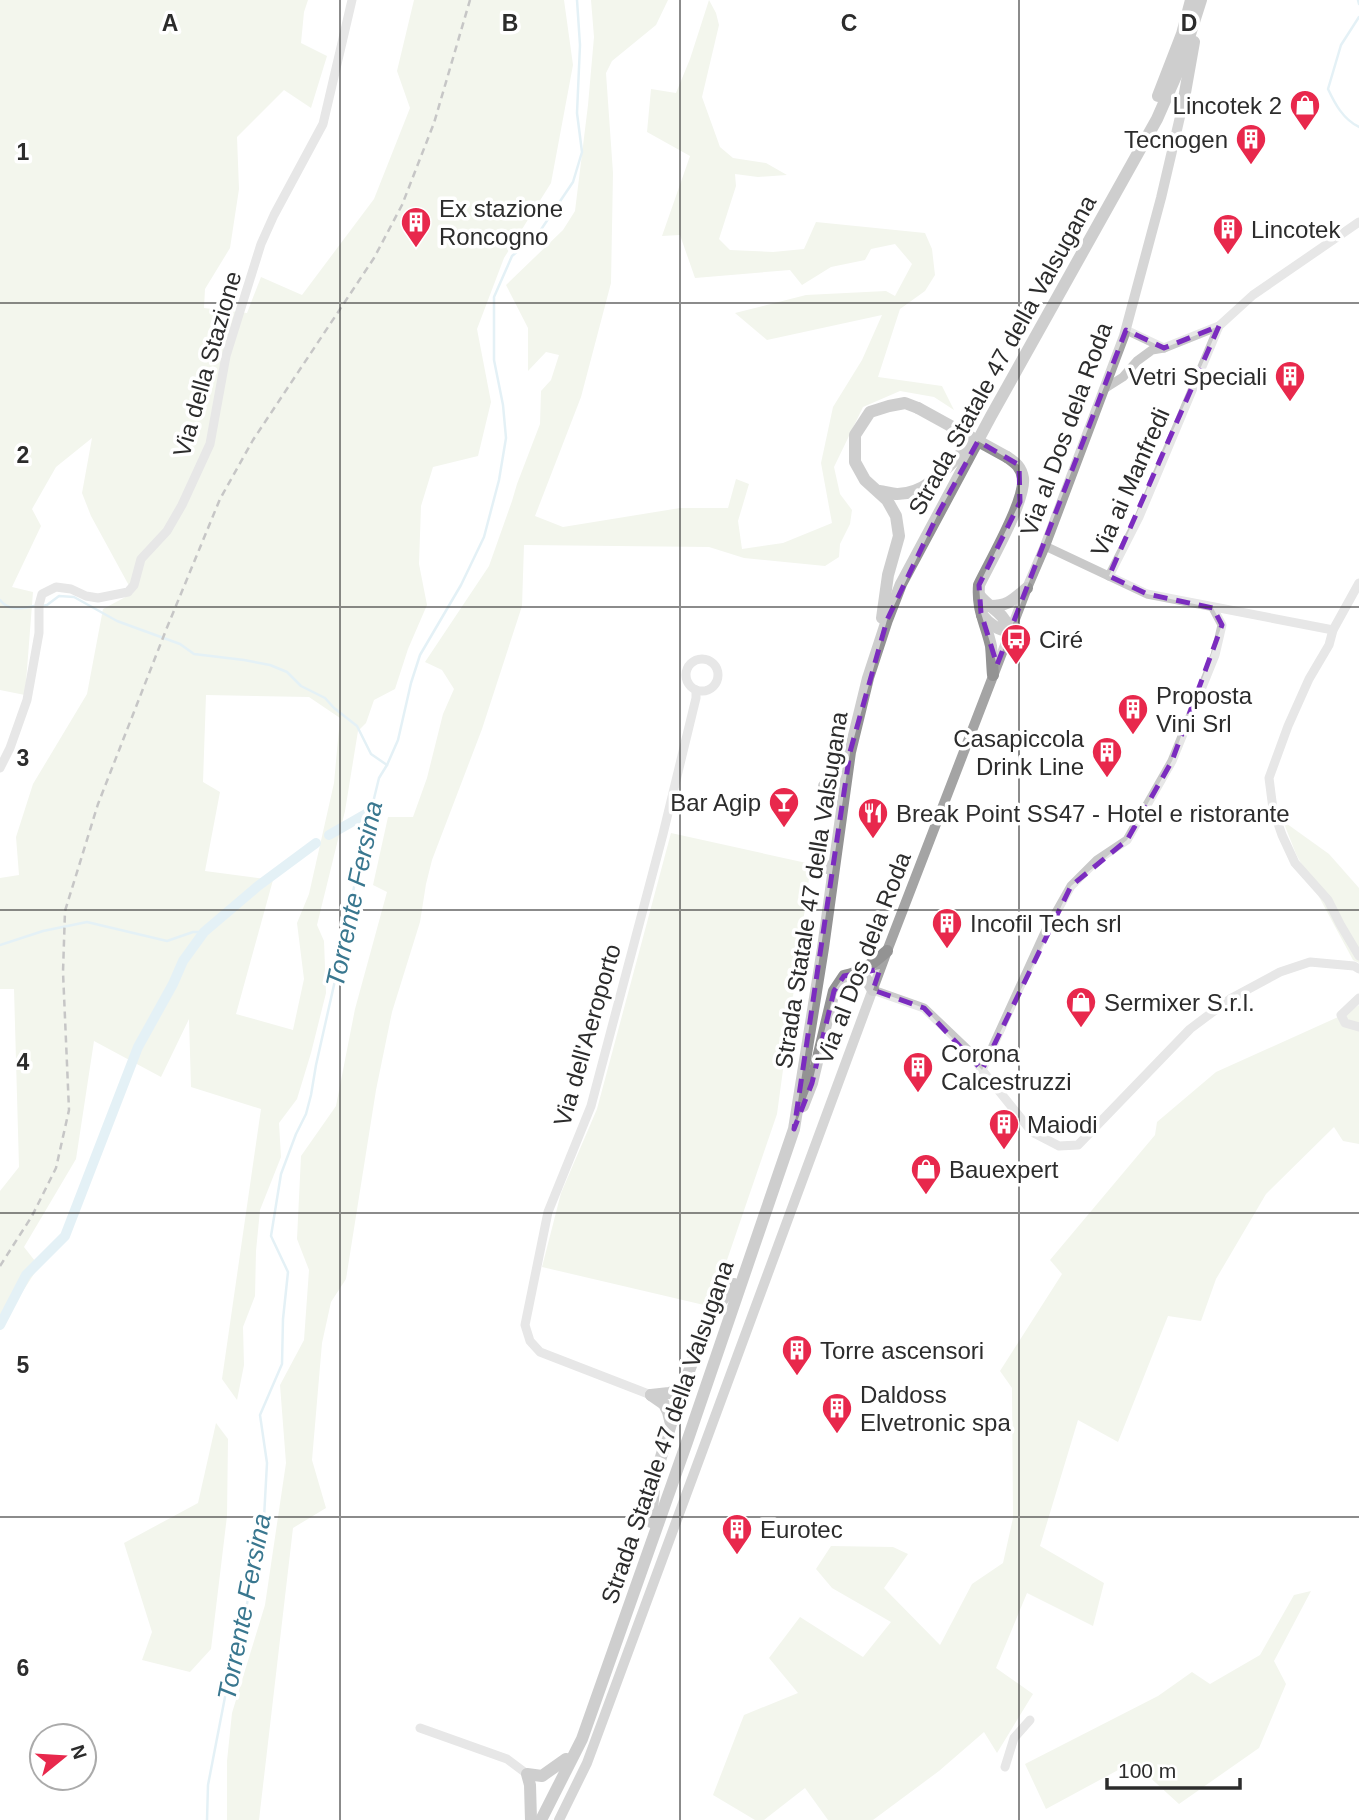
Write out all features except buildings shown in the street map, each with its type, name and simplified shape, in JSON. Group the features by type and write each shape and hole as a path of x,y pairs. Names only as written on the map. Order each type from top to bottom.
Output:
{"highway":[{"path":"1183,104 1197,3"},
{"name":"Strada Statale 47 della Valsugana","path":"532,1820 566,1759 579,1728 770,1181 786,1127 796,1083 841,767 863,675 882,618 967,447 1150,113 1197,3"},
{"name":"Strada Statale 47 della Valsugana","path":"541,1820 582,1739 794,1129 850,752 868,678 887,620 901,584 991,416 1157,119 1179,69 1197,3"},
{"path":"882,618 888,575 899,536 896,516 887,500 865,480 855,462 855,435 870,412 905,403 1007,457 1019,465 1024,479 1020,502 979,585 993,675"},
{"path":"878,491 898,494 917,490 943,473 967,447"},
{"path":"984,610 1012,602 1027,588"},
{"path":"984,610 999,612 1006,620 1010,632"},
{"path":"824,786 841,767"},
{"path":"816,851 827,868"},
{"path":"794,1129 812,1083 834,991 844,976 856,974 870,966 887,951"},
{"path":"856,974 866,979 873,990"},
{"path":"650,1395 669,1393 685,1382 708,1320 734,1284"},
{"path":"650,1395 664,1404 671,1424 655,1478 651,1522"},
{"path":"532,1820 527,1774 542,1776 566,1759"}],"main road":[{"name":"Via al Dos dela Roda","path":"559,1820 587,1763 887,951 1126,330 1183,104"}],"street":[{"name":"Via della Stazione","path":"0,768 27,700 39,633 38,605 42,594 57,587 98,598 128,592 134,585 141,559 167,531 182,505 210,444 226,356 261,244 323,124 352,0"},
{"name":"Via ai Manfredi","path":"1104,389 1123,377 1137,361 1152,350 1164,348 1219,326 1253,295 1359,222"},
{"name":"Via ai Manfredi","path":"1109,576 1139,517 1219,326"},
{"path":"1126,330 1164,348"},
{"path":"1045,546 1147,594 1333,630"},
{"path":"1359,583 1333,630 1329,645 1309,678 1269,778 1273,809 1295,863 1328,900 1359,956"},
{"path":"982,1070 1045,932 1071,886 1097,860 1127,840 1172,761 1215,655 1222,625 1213,608"},
{"name":"Via dell'Aeroporto","path":"650,1395 540,1352 530,1341 525,1325 548,1212 591,1106 663,834 696,690"},
{"path":"873,990 924,1008 968,1049 1031,1132 1059,1146 1078,1145 1190,1029 1230,999 1280,972 1310,962 1354,966 1359,970"},
{"path":"1359,998 1341,1015 1345,1023 1359,1027"},
{"path":"1005,1767 1014,1738 1030,1720"},
{"path":"420,1728 507,1759 527,1774"}],"highlighted area":[{"path":"1219,326 1109,576 1147,594 1213,608 1222,625 1172,761 1127,840 1071,886 982,1070 924,1008 873,990 880,969 844,976 834,991 812,1083 794,1129 850,752 887,620 939,512 978,441 1019,465 1020,502 979,585 981,613 997,665 1126,330 1164,348"}],"green space":[{"path":"0,0 308,0 301,43 327,56 311,108 284,90 237,137 239,189 230,248 205,289 204,308 247,313 261,277 302,295 374,199 410,108 397,71 414,0 564,0 573,65 551,183 504,258 477,329 491,402 478,456 433,467 421,506 419,564 427,605 395,689 374,700 366,723 358,731 345,811 317,925 324,941 326,993 297,1099 279,1123 281,1157 260,1210 255,1296 243,1327 244,1365 237,1400 222,1379 261,1109 191,1087 189,1019 161,1077 94,1041 76,1159 24,1247 39,1266 0,1327 0,1191 19,1167 14,989 0,989 0,878 19,875 16,837 33,784 87,694 103,609 133,593 91,516 82,493 92,438 56,467 32,509 41,526 12,587 33,592 25,695 0,690","holes":["206,695 309,697 340,718 334,783 309,894 297,923 304,979 293,1030 236,1014 273,880 205,871 220,792 203,782"]},
{"path":"591,0 668,0 656,25 612,61 606,73 613,173 611,283 581,397 535,516 563,527 680,508 728,508 736,479 749,484 738,521 742,549 783,543 832,523 821,463 833,407 862,360 882,315 767,340 735,313 806,295 886,291 895,296 912,264 895,244 871,249 865,260 831,267 802,285 790,270 695,278 680,235 662,236 690,156 647,132 651,89 676,93 709,0 719,25 702,97 720,147 733,158 766,163 787,175 758,177 735,174 736,186 719,239 730,250 773,252 804,249 816,222 925,233 932,249 935,275 925,291 900,309 878,377 942,386 954,410 934,397 900,391 863,407 834,467 840,494 852,510 850,524 840,544 839,557 825,566 744,558 709,547 524,545 522,606 482,729 432,860 420,922 392,1012 376,1090 346,1279 331,1302 322,1343 312,1460 326,1508 293,1528 259,1820 227,1820 227,1761 232,1713 265,1605 286,1463 280,1385 304,1340 309,1270 297,1239 301,1156 336,1106 355,1009 387,892 373,885 388,817 413,817 427,778 443,714 454,689 442,670 425,662 489,566 540,424 541,391 551,380 559,355 546,352 528,371 528,328 506,285 563,230 575,211 594,37"},
{"path":"1283,821 1329,854 1359,888 1359,963 1353,960 1296,854"},
{"path":"671,833 811,864 777,1114 727,1260 704,1305 542,1267 561,1193 597,1109"},
{"path":"1359,1005 1359,1144 1343,1141 1334,1127 1266,1194 1216,1279 1201,1321 1168,1316 1118,1442 1078,1420 1040,1546 1104,1583 1093,1626 1027,1593 996,1668 1033,1694 997,1753 984,1732 939,1771 873,1820 828,1820 805,1788 764,1820 755,1820 713,1795 744,1715 798,1693 769,1658 800,1617 863,1657 891,1622 832,1588 816,1569 831,1546 893,1547 908,1554 884,1588 940,1645 972,1584 1003,1563 1013,1518 1012,1388 1000,1371 1062,1274 1050,1260 1155,1135 1157,1122 1216,1072 1347,1013"},
{"path":"216,1423 228,1439 227,1516 211,1649 190,1672 142,1660 152,1632 124,1543 198,1503"},
{"path":"1311,1591 1274,1661 1286,1684 1259,1748 1179,1804 1133,1762 1046,1809 1025,1764 1158,1696 1192,1672 1210,1684 1260,1655 1294,1595"}],"waterway":[{"name":"Torrente Fersina","path":"207,1820 208,1785 225,1697 263,1536 267,1463 260,1415 282,1364 288,1272 271,1236 281,1174 311,1095 359,860 379,778 398,740 420,655 461,585 484,537 499,480 506,438 494,360 494,297 512,256 538,234 573,182 582,152 577,113 580,45 577,0"},
{"path":"1358,0 1359,4"},
{"path":"1359,17 1341,45 1328,89 1344,115 1359,127"},
{"path":"42,606 59,596 74,597 117,621 180,644 194,654 270,665 287,672 301,686 325,698 357,726 371,754 387,765"},
{"path":"0,600 12,608 35,606"},
{"path":"329,835 371,811"},
{"path":"0,1325 26,1275 65,1236 138,1047 183,961 204,932 258,886 316,843"},
{"path":"0,945 43,931 87,922 167,941 193,932 204,932"}],"railway":[{"path":"0,1266 32,1216 56,1168 69,1110 63,972 65,911 98,804 220,499 253,440 374,258 402,205 434,123 470,0"}],"place":[{"name":"Lincotek 2","path":"1305,132"},
{"name":"Tecnogen","path":"1251,166"},
{"name":"Ex stazione Roncogno","path":"416,249"},
{"name":"Lincotek","path":"1228,256"},
{"name":"Vetri Speciali","path":"1290,403"},
{"name":"Ciré","path":"1016,666"},
{"name":"Proposta Vini Srl","path":"1133,736"},
{"name":"Casapiccola Drink Line","path":"1107,779"},
{"name":"Bar Agip","path":"784,829"},
{"name":"Break Point SS47 - Hotel e ristorante","path":"873,840"},
{"name":"Incofil Tech srl","path":"947,950"},
{"name":"Sermixer S.r.l.","path":"1081,1029"},
{"name":"Corona Calcestruzzi","path":"918,1094"},
{"name":"Maiodi","path":"1004,1151"},
{"name":"Bauexpert","path":"926,1196"},
{"name":"Torre ascensori","path":"797,1377"},
{"name":"Daldoss Elvetronic spa","path":"837,1435"},
{"name":"Eurotec","path":"737,1556"}]}
